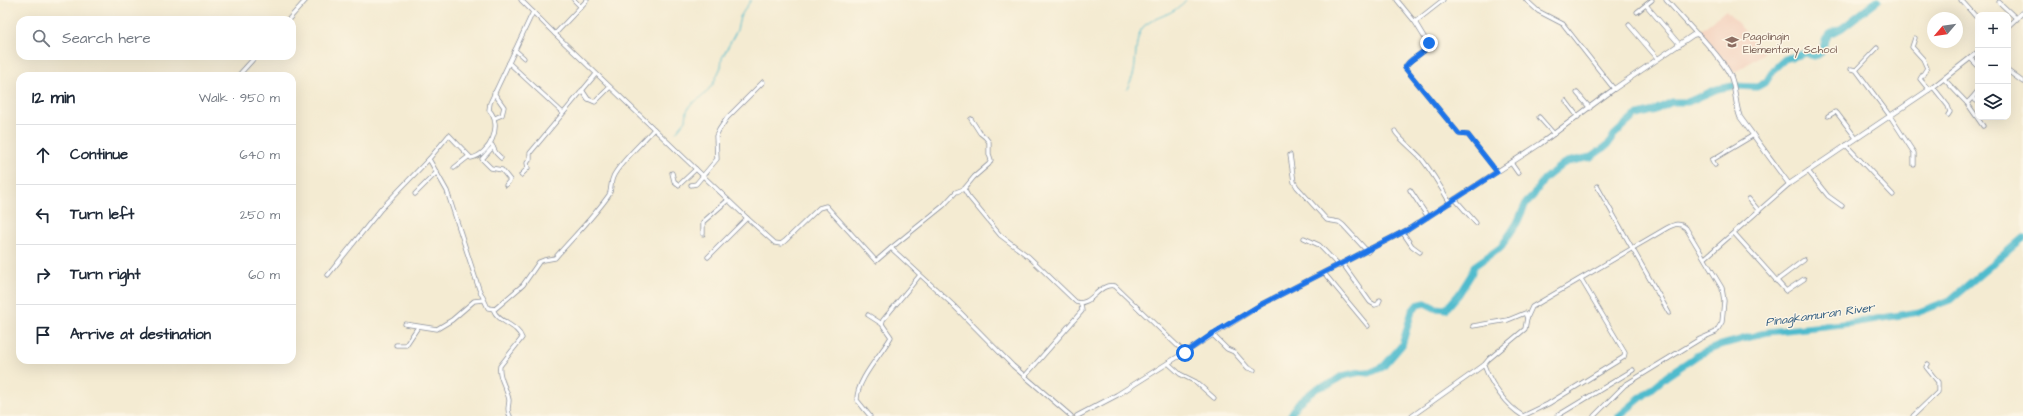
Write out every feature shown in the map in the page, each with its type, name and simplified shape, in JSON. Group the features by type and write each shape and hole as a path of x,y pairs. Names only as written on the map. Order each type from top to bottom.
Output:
{"street":[{"path":"292,16 306,0"},
{"path":"521,0 596,74 696,168 703,177 775,243 780,244 819,208 826,206 876,262 943,206 958,190 964,189 974,177 989,164 991,160 989,154 989,142 986,137 980,133 971,119"},
{"path":"574,0 581,7"},
{"path":"556,34 587,0"},
{"path":"1397,0 1415,22 1429,45 1425,51 1405,68 1459,134 1468,135 1497,172"},
{"path":"1415,22 1443,0"},
{"path":"1526,0 1538,11 1563,24 1614,89"},
{"path":"1637,12 1652,0"},
{"path":"1666,0 1697,34 1728,72 1732,79 1734,96 1740,117 1752,136 1789,184"},
{"path":"1961,0 1975,16"},
{"path":"1999,2 2016,19"},
{"path":"1646,5 1680,45"},
{"path":"328,274 381,209 429,159 449,135 468,157 474,158 490,143 496,132 495,118 488,108 533,12"},
{"path":"2011,23 2023,12"},
{"path":"1629,25 1658,59"},
{"path":"1077,416 1117,395 1262,304 1368,252 1403,233 1554,134 1614,89 1697,34"},
{"path":"1915,38 1912,47 1923,59 1927,68 1920,79 1948,106 1950,112 1948,115"},
{"path":"1856,70 1877,48"},
{"path":"515,50 524,58"},
{"path":"1705,258 1789,184 1944,79 1975,54"},
{"path":"1970,58 1975,63"},
{"path":"242,72 252,60"},
{"path":"509,62 563,113"},
{"path":"1851,69 1856,70 1890,116 1914,153 1914,165"},
{"path":"2011,73 2023,82"},
{"path":"521,175 528,168 527,163 530,159 530,153 596,74"},
{"path":"1944,79 1966,103 1983,126"},
{"path":"691,185 696,184 703,177 717,159 716,136 727,118 764,82"},
{"path":"582,90 588,99 595,102 610,87"},
{"path":"494,93 504,107 502,115 495,118"},
{"path":"1577,93 1590,108"},
{"path":"1966,103 1975,94"},
{"path":"1566,101 1578,117"},
{"path":"1828,116 1835,112 1837,113 1856,138"},
{"path":"1539,117 1554,134"},
{"path":"429,159 447,191 462,242 483,300 488,308 493,309 499,306 523,285 539,262 556,258 578,231 588,222 609,195 613,176 620,166 654,129"},
{"path":"1395,131 1420,157 1450,203"},
{"path":"1715,165 1712,160 1752,136"},
{"path":"490,143 501,158"},
{"path":"1846,145 1893,195"},
{"path":"493,147 482,159 491,168 502,170 510,180 506,185"},
{"path":"1290,155 1294,182 1297,187 1327,220 1339,222 1343,225 1368,252"},
{"path":"454,168 468,157"},
{"path":"1511,163 1518,173"},
{"path":"672,173 674,182 679,185 696,168"},
{"path":"1808,171 1828,196 1842,206"},
{"path":"415,194 437,172"},
{"path":"693,172 703,177"},
{"path":"1597,186 1634,248 1669,313"},
{"path":"964,189 968,196 1007,243 1017,247 1076,302 1081,304 1086,302 1104,286 1109,284 1115,286 1185,353"},
{"path":"1410,190 1428,217"},
{"path":"1749,198 1759,211"},
{"path":"1455,199 1476,223"},
{"path":"703,234 703,222 728,200"},
{"path":"708,257 747,218"},
{"path":"1412,416 1484,365 1489,359 1522,333 1527,326 1527,318 1532,308 1675,224 1682,224 1705,258 1722,288 1724,301 1722,322 1716,332 1694,343 1625,385 1594,416"},
{"path":"1403,233 1412,246 1420,252"},
{"path":"1734,233 1786,291 1804,279"},
{"path":"1304,238 1319,245 1341,265 1370,302 1375,305 1378,304 1380,300"},
{"path":"891,248 952,304 1025,376 1071,416"},
{"path":"1776,281 1804,260"},
{"path":"1324,273 1368,326"},
{"path":"882,324 920,275"},
{"path":"1484,365 1489,377 1497,389 1515,412 1523,416 1548,404 1624,357 1625,353 1581,279"},
{"path":"405,324 437,329 452,320 474,301 483,300"},
{"path":"1025,376 1082,311 1081,304"},
{"path":"493,309 496,315 519,332 522,338 500,366 501,379 509,401 507,410 510,416"},
{"path":"1473,326 1508,320 1525,313 1527,318"},
{"path":"868,314 882,324 891,337 874,359 858,391 857,398 859,404 870,416"},
{"path":"396,346 406,345 418,327"},
{"path":"1212,334 1228,349 1234,352 1248,368 1254,370"},
{"path":"1168,363 1180,374 1196,382 1214,398"},
{"path":"1913,416 1938,392 1938,382 1928,371 1926,367 1928,364"},
{"path":"1557,416 1633,370"}],"shaded area":[{"name":"Pagolingin Elementary School","path":"1726,10 1764,53 1734,73 1700,31"}],"waterway":[{"path":"676,132 686,120 687,111 690,105 703,96 713,84 721,67 722,58 737,30 740,17 751,0"},
{"path":"1127,89 1135,67 1137,41 1141,30 1149,22 1176,9 1186,0"},
{"path":"1290,416 1298,403 1317,388 1330,384 1342,376 1360,372 1369,373 1383,367 1402,345 1412,311 1417,305 1425,303 1435,308 1446,309 1459,294 1471,275 1474,266 1501,247 1517,223 1526,203 1533,196 1544,179 1563,164 1591,157 1608,145 1614,135 1635,116 1653,111 1672,102 1688,102 1717,89 1733,86 1757,87 1766,82 1774,69 1785,59 1806,53 1813,56 1818,55 1822,52 1825,40 1830,34 1842,28 1878,0"},
{"name":"Pinagkamuran River","path":"1619,416 1667,376 1698,355 1721,345 1768,332 1852,323 1919,312 1950,300 2023,238"}],"place":[{"name":"Pagolingin Elementary School","path":"1732,42"}],"route":[{"path":"1185,353 1212,334 1262,304 1368,252 1409,229 1497,172 1468,135 1459,134 1405,68 1425,51 1429,43"}]}
